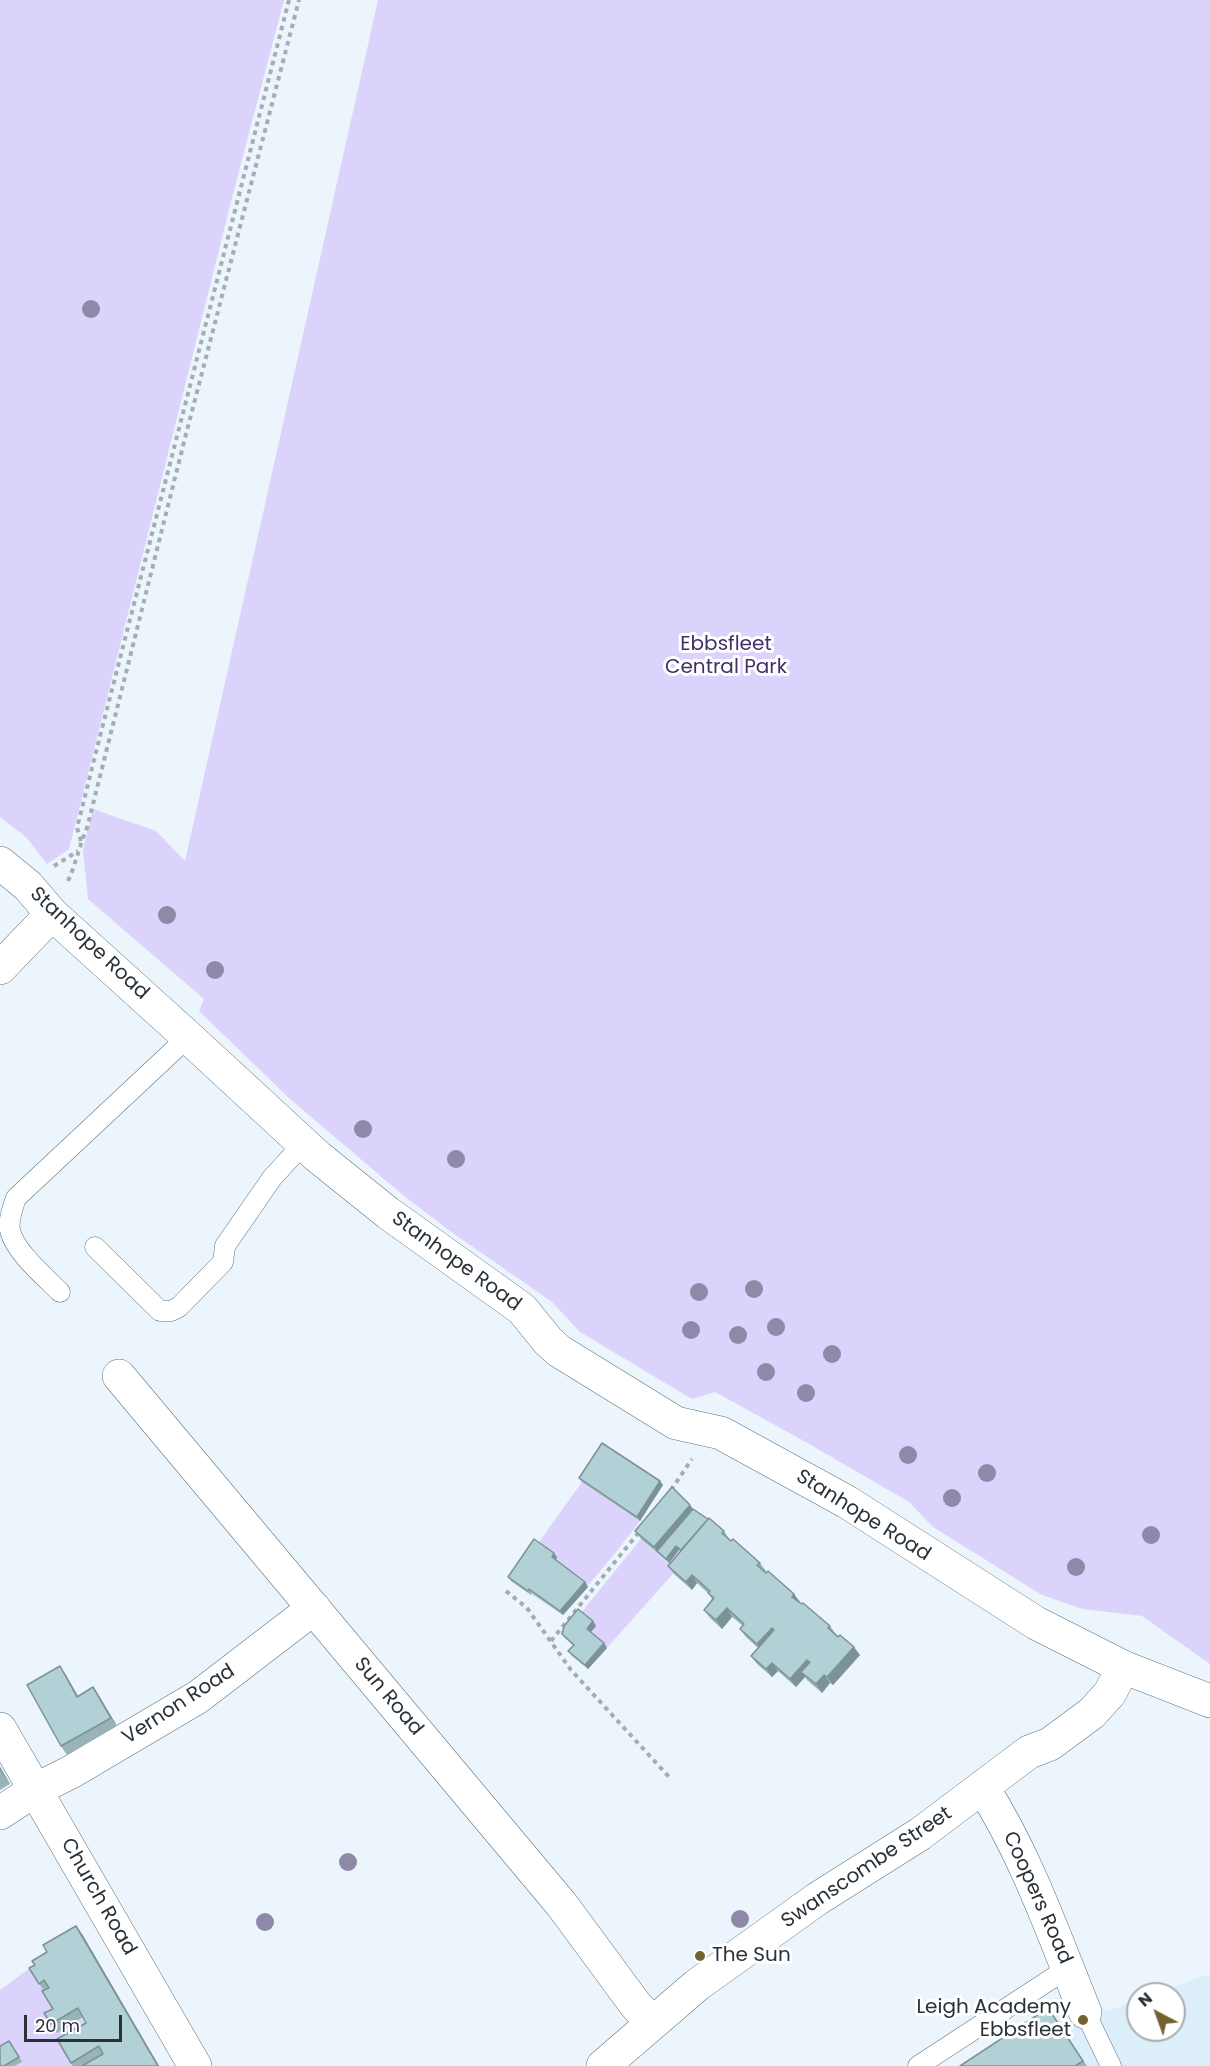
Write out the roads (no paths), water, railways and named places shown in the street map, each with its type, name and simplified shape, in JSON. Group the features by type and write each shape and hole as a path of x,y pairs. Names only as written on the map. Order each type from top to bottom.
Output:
{"street":[{"name":"Stanhope Road","path":"0,863 28,886 52,914 188,1036 303,1144 388,1213 525,1312 545,1338 559,1351 676,1423 726,1435 847,1502 1003,1603 1043,1626 1123,1667 1210,1701"},
{"path":"0,968 52,914"},
{"name":"Sun Road","path":"119,1376 562,1905 635,2004 651,2022"},
{"name":"Vernon Road","path":"0,1814 35,1790 71,1772 198,1697 314,1608"},
{"name":"Swanscombe Street","path":"603,2066 691,1989 817,1899 920,1834 1029,1752 1050,1744 1092,1713 1110,1693 1123,1667"},
{"name":"Church Road","path":"0,1729 195,2066"},
{"name":"Coopers Road","path":"983,1788 1004,1823 1038,1895 1085,2012"}],"lane":[{"path":"60,1292 16,1246 9,1229 11,1211 16,1198 188,1036"},
{"path":"95,1247 160,1311 171,1311 179,1307 223,1262 225,1246 272,1178 303,1144"},
{"path":"918,2066 1068,1968"},
{"path":"1085,2012 1111,2066"}],"place":[{"name":"The Sun","path":"700,1956"},
{"name":"Leigh Academy Ebbsfleet","path":"1083,2020"}],"park label":[{"name":"Ebbsfleet Central Park","path":"726,656"}]}
